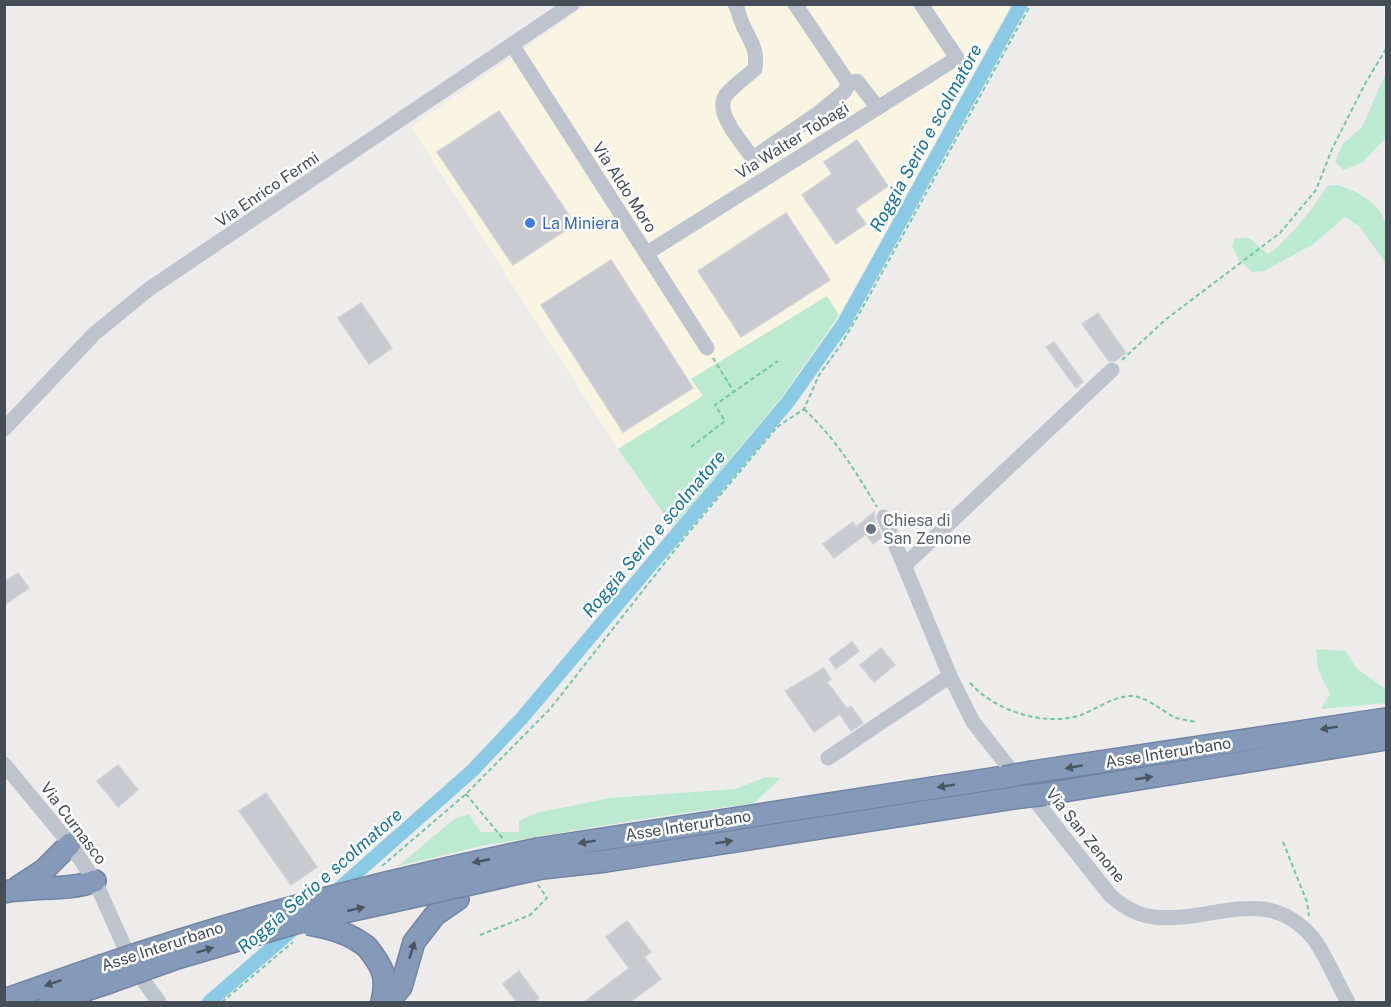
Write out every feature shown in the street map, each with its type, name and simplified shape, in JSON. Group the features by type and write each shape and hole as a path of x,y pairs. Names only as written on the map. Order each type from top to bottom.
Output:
{"highway":[{"name":"Asse Interurbano","path":"50,1002 176,941 258,916 392,881 540,858 1032,772 1386,719"},
{"name":"Asse Interurbano","path":"4,1000 106,974 297,931 540,858 606,861 1386,740"},
{"path":"10,890 44,870 70,844"},
{"path":"388,1002 401,987 414,942 435,915 458,899 488,890 540,858"},
{"path":"10,890 51,886 81,887 95,881"},
{"path":"297,931 337,930 367,947 381,964 385,988 382,1002"}],"street":[{"name":"Via Enrico Fermi","path":"4,429 94,334 149,290 572,4"},
{"path":"735,4 741,22 754,43 757,56 755,69 724,97 723,110 726,119 765,178"},
{"path":"795,4 849,84"},
{"name":"Via Walter Tobagi","path":"647,253 957,58 921,4"},
{"name":"Via Aldo Moro","path":"513,46 707,348"},
{"path":"753,158 817,114 849,84 857,81 878,108"},
{"path":"905,565 1112,370"},
{"name":"Via San Zenone","path":"884,517 950,676 973,722 1110,895 1122,905 1151,917 1168,918 1247,908 1269,909 1291,918 1313,939 1348,1002"},
{"path":"828,758 950,676"},
{"name":"Via Curnasco","path":"4,764 70,844 95,881 134,968 154,1001"}],"path":[{"path":"376,871 466,794 550,708 685,537 769,436 777,427 804,409 819,375 859,314 1031,4"},
{"path":"1112,370 1165,320 1280,233 1316,190 1332,149 1366,82 1386,49"},
{"path":"707,348 734,392"},
{"path":"691,447 725,421 715,405 778,361"},
{"path":"804,409 826,430 845,454 884,517"},
{"path":"967,680 984,696 1006,707 1039,718 1058,720 1079,715 1131,696 1146,700 1176,718 1197,722"},
{"path":"1282,842 1307,902 1313,939"},
{"path":"222,1002 297,931"}],"shaded area":[{"path":"587,5 1011,5 839,315 827,297 692,379 703,396 618,449 411,127"}],"green space":[{"path":"1386,73 1386,134 1384,140 1363,162 1344,170 1335,162 1342,145 1362,127"},
{"path":"1338,185 1361,195 1380,211 1387,231 1386,264 1360,227 1345,217 1312,245 1264,271 1252,272 1239,260 1232,246 1235,238 1249,238 1268,254 1283,242 1300,223 1327,186"},
{"path":"827,296 839,315 782,397 673,527 618,449 703,396 691,379"},
{"path":"1316,649 1346,651 1356,668 1386,689 1386,703 1321,709 1330,694 1318,669"},
{"path":"765,777 781,778 754,803 481,846 398,866 454,819 469,814 481,832 519,832 519,821 536,813 610,798 736,789"}],"building":[{"path":"499,111 575,224 513,265 437,152"},
{"path":"857,140 888,186 855,209 866,224 836,244 802,195 832,174 824,162"},
{"path":"786,213 830,280 741,337 698,271"},
{"path":"611,260 693,388 623,432 541,305"},
{"path":"361,303 392,348 369,364 338,318"},
{"path":"1098,313 1126,353 1115,361 1109,361 1082,324"},
{"path":"1054,342 1083,382 1076,388 1046,347"},
{"path":"874,512 882,537 873,544 866,534 834,558 823,544 853,522 856,527"},
{"path":"18,573 29,588 4,605 4,582"},
{"path":"852,642 859,651 836,669 829,659"},
{"path":"881,648 895,665 874,682 860,665"},
{"path":"824,668 831,679 827,682 847,709 851,706 863,723 851,731 840,714 814,732 785,691"},
{"path":"118,765 138,790 118,807 97,781"},
{"path":"266,793 317,867 291,885 239,811"},
{"path":"627,921 651,952 644,957 661,979 630,1002 584,1002 629,968 606,937"},
{"path":"519,971 539,998 534,1002 517,1002 503,984"}],"waterway":[{"name":"Roggia Serio e scolmatore","path":"334,893 473,770 522,718 788,402 844,323 1021,4"},
{"name":"Roggia Serio e scolmatore","path":"209,1002 297,926"}],"place":[{"name":"La Miniera","path":"530,223"},
{"name":"Chiesa di San Zenone","path":"871,529"}]}
